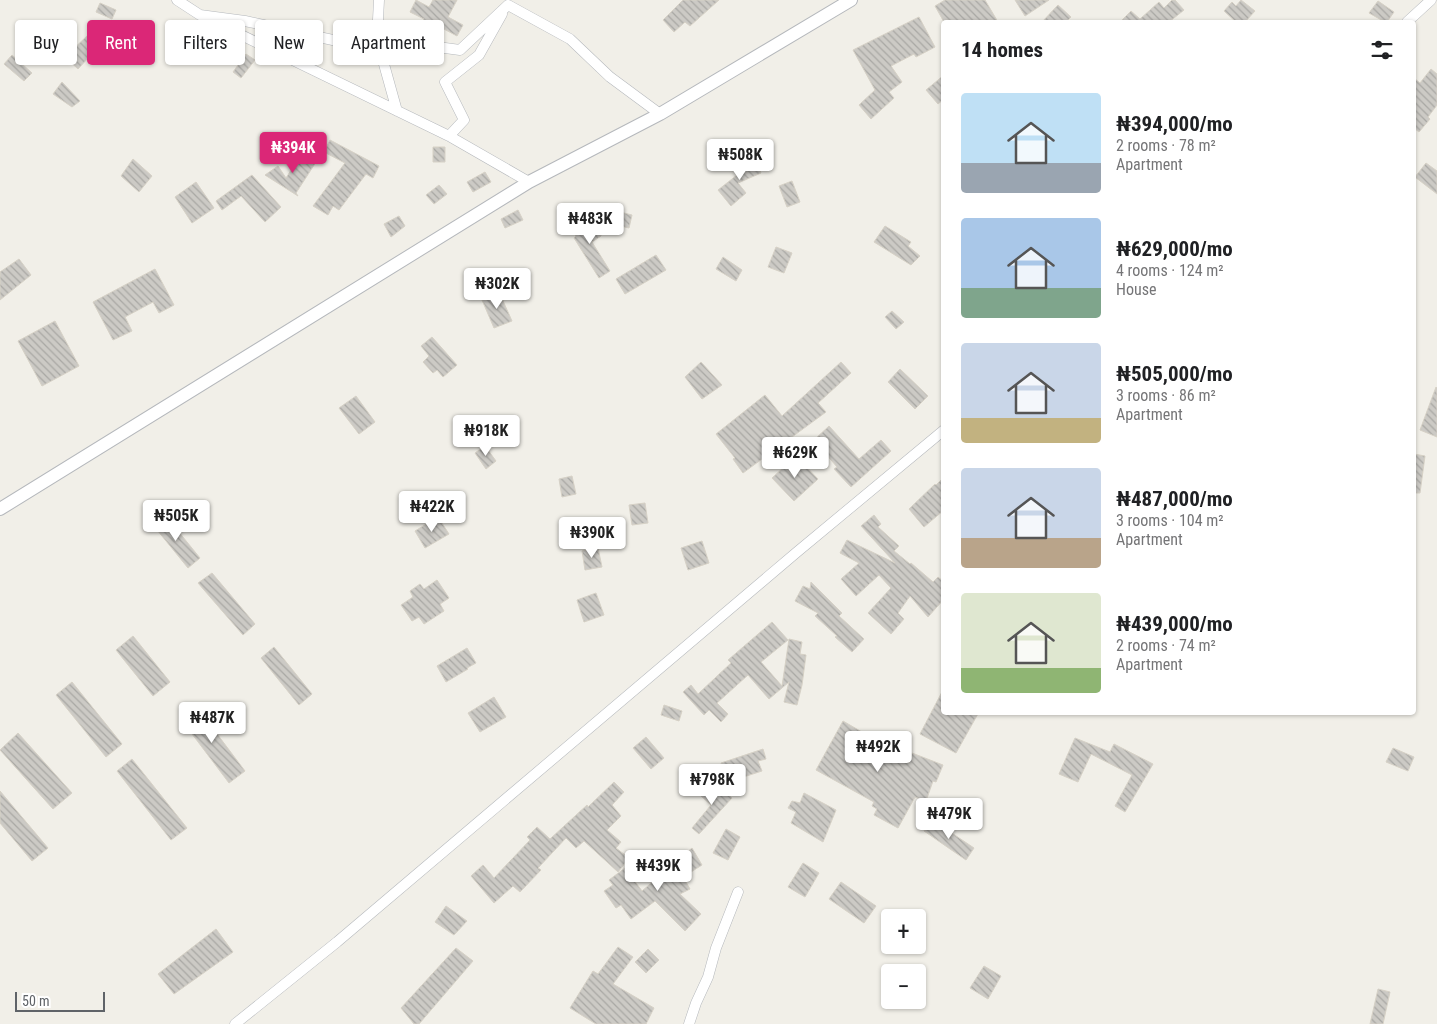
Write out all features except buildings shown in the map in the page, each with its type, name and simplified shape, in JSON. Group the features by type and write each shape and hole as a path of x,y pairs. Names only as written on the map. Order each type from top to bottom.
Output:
{"street":[{"path":"177,0 200,15 449,136 529,182"},
{"path":"378,20 379,0"},
{"path":"0,509 529,182 660,114 851,0"},
{"path":"1409,20 1431,0"},
{"path":"444,48 460,50 505,2"},
{"path":"505,2 570,40 610,77 660,114"},
{"path":"449,136 464,120 445,82 479,55 505,2"},
{"path":"200,15 245,20 333,40"},
{"path":"384,65 397,111"},
{"path":"235,1024 344,936 941,432"},
{"path":"689,1024 738,892"}]}
